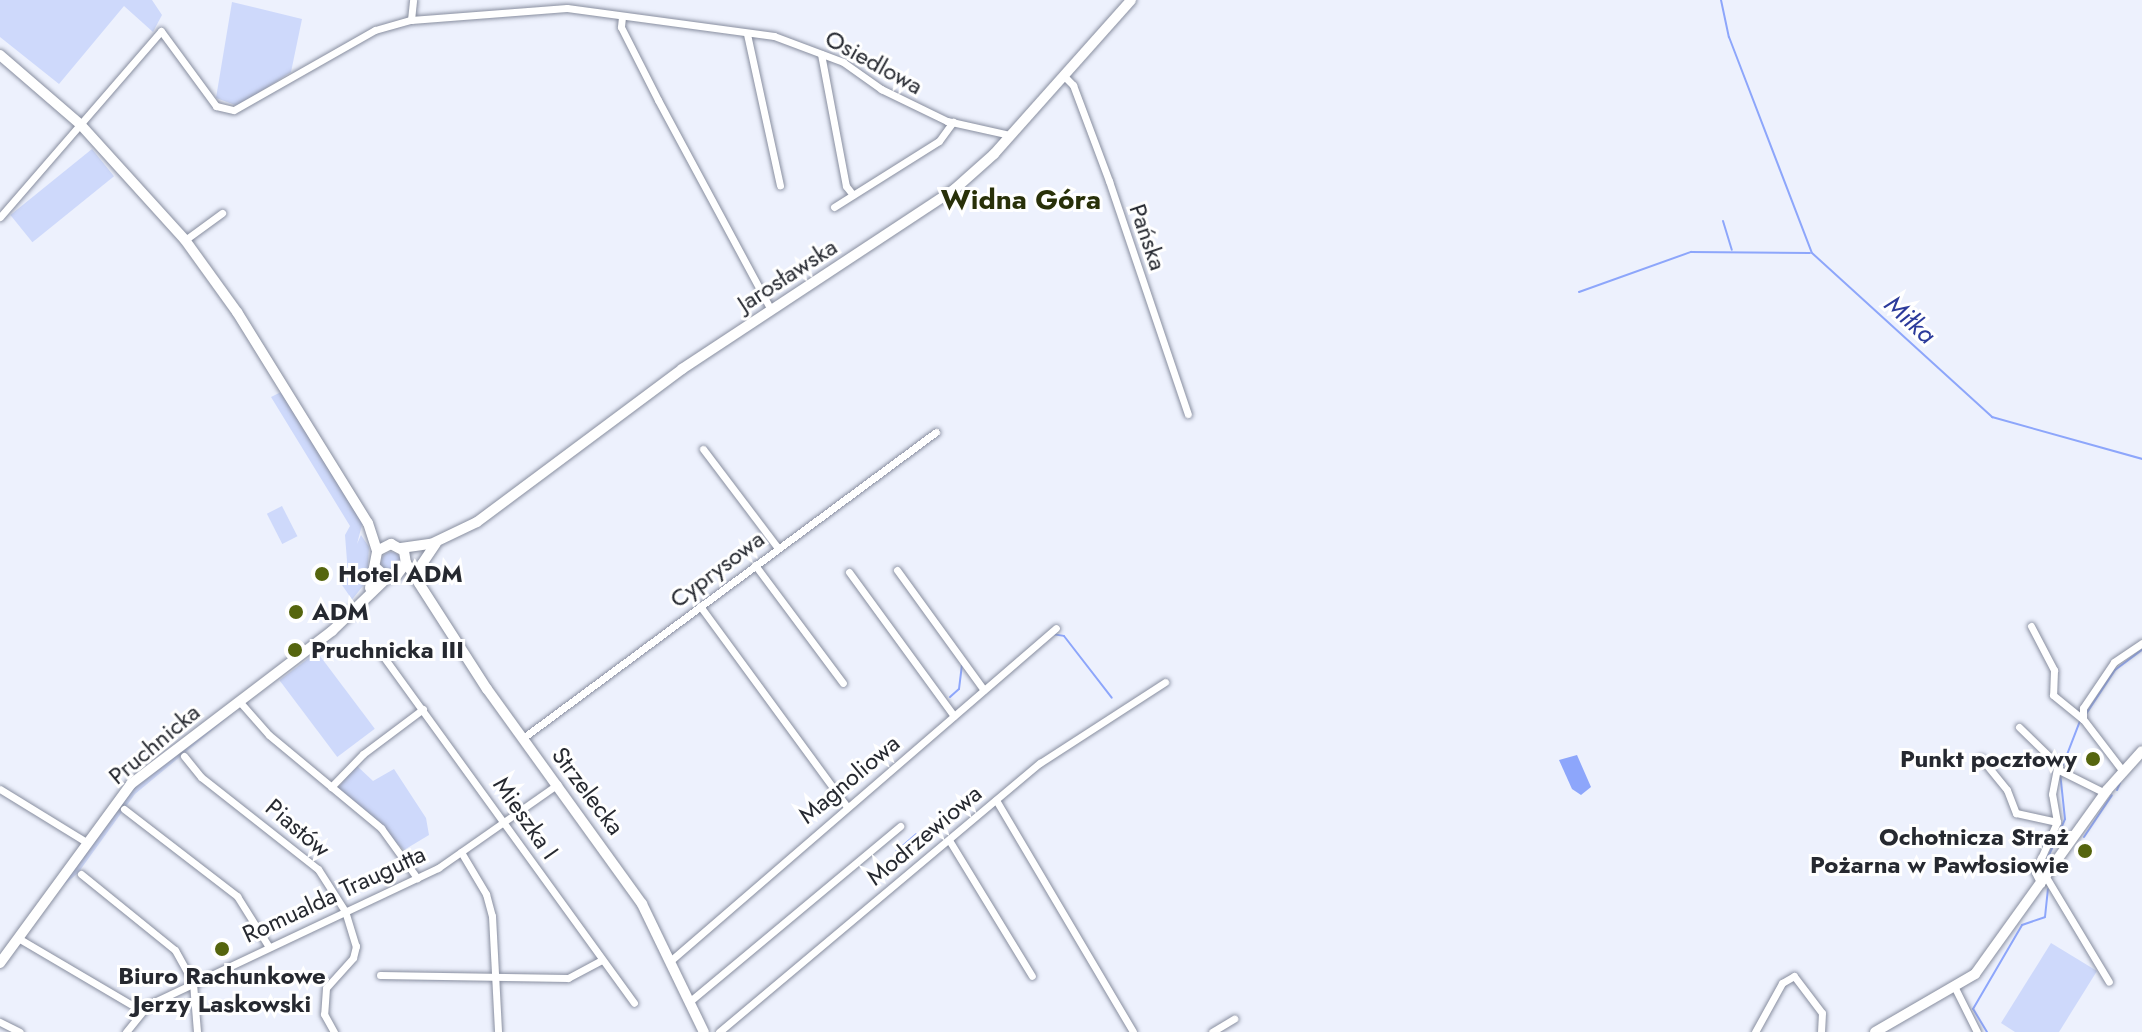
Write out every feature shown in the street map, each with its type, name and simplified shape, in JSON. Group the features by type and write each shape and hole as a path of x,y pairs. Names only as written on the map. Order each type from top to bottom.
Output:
{"main road":[{"name":"Jarosławska","path":"406,562 477,522 771,310 956,188 1010,135 1131,0"},
{"path":"0,55 80,124 185,240 237,312 370,527 377,551 376,568 420,586 422,564 434,544"},
{"path":"370,527 396,546 406,562 393,576"},
{"name":"Jarosławska","path":"396,546 434,544"},
{"path":"377,551 396,546"},
{"name":"Strzelecka","path":"406,562 523,738 642,904 704,1032"},
{"name":"Pruchnicka","path":"369,590 376,568"},
{"name":"Pruchnicka","path":"0,963 131,784 335,629 369,590 393,576"},
{"path":"1875,1032 1955,988 1981,967 2122,770 2142,751"}],"street":[{"path":"411,20 413,0"},
{"name":"Osiedlowa","path":"80,124 161,31 216,106 241,108 352,40 411,20 544,3 622,17 774,36 821,54 918,109 953,122 1010,135"},
{"path":"622,17 621,27 658,100 771,310"},
{"path":"747,34 780,185"},
{"path":"821,54 846,186 853,195"},
{"name":"Pańska","path":"1064,76 1073,85 1109,181 1188,414"},
{"path":"834,207 939,141 953,122"},
{"path":"0,217 80,124"},
{"path":"185,240 222,213"},
{"name":"Cyprysowa","path":"523,738 936,432"},
{"path":"703,449 778,548"},
{"path":"755,565 843,683"},
{"path":"897,570 984,690"},
{"path":"849,572 954,716"},
{"path":"700,606 847,807"},
{"path":"2031,626 2054,670 2053,695 2083,719 2122,770"},
{"name":"Magnoliowa","path":"669,962 1056,628"},
{"path":"2083,719 2083,708 2114,662 2142,643"},
{"name":"Mieszka I","path":"383,656 634,1003"},
{"name":"Modrzewiowa","path":"719,1032 1040,763 1165,682"},
{"path":"239,701 269,735 390,837 417,878"},
{"path":"331,787 363,754 423,709"},
{"path":"2019,727 2059,766 2105,793"},
{"name":"Piastów","path":"184,756 201,777 318,869 345,911 356,946 353,958 326,988 324,1014 334,1032"},
{"path":"1981,758 2007,790 2016,813 2057,822"},
{"path":"2059,766 2052,794 2057,822 2035,872 2044,880 2109,982"},
{"name":"Romualda Traugutta","path":"140,1010 417,878 461,852 558,784"},
{"path":"0,789 86,842"},
{"path":"996,800 1133,1032"},
{"path":"124,809 237,896 269,947"},
{"path":"689,1002 900,826"},
{"path":"949,840 1032,976"},
{"path":"461,852 486,894 497,976 498,1032"},
{"path":"81,874 164,939 193,983 197,1032"},
{"path":"18,938 140,1010 126,1032"},
{"path":"380,975 568,978 602,960"},
{"path":"1755,1032 1782,983 1794,976 1822,1013 1821,1032"},
{"path":"1955,988 1977,1032"},
{"path":"1212,1032 1234,1019"},
{"path":"0,1022 20,1032"}],"shaded area":[{"path":"0,0 152,0 162,15 153,32 124,6 59,84 0,37"},
{"path":"232,2 302,19 291,72 238,106 216,98"},
{"path":"92,149 114,176 32,242 10,215"},
{"path":"281,392 363,521 357,544 361,535 369,547 367,581 333,623 338,608 343,610 351,598 342,585 348,574 345,535 350,526 271,397"},
{"path":"282,506 297,536 282,544 267,514"},
{"path":"391,552 398,555 401,562 398,569 391,572 384,569 381,562 384,555"},
{"path":"317,652 375,729 337,757 279,680"},
{"path":"239,708 135,794 78,873 60,888 131,790"},
{"path":"356,765 373,781 394,769 426,818 429,835 404,850 338,788"},
{"path":"2051,943 2097,971 2059,1032 2015,1032 2001,1023"}],"water":[{"path":"1577,755 1591,787 1581,795 1572,789 1559,760"},
{"path":"916,833 922,840 901,858 895,851"}],"waterway":[{"name":"Miłka","path":"1721,0 1729,37 1812,253 1992,417 2142,459"},
{"path":"1723,221 1732,250"},
{"path":"1579,292 1691,252 1810,253"},
{"path":"1052,634 1064,636 1112,698"},
{"name":"Miłka","path":"2086,714 2115,670 2142,650"},
{"path":"950,697 959,689 962,665"},
{"name":"Miłka","path":"2063,765 2080,721"},
{"name":"Miłka","path":"2040,875 2065,819 2060,772"},
{"path":"2117,790 2120,783"},
{"path":"2084,837 2112,795"},
{"name":"Miłka","path":"1987,1032 1973,1009 2022,925 2045,917 2048,889"}],"place":[{"name":"Hotel ADM","path":"322,574"},
{"name":"ADM","path":"296,612"},
{"name":"Pruchnicka III","path":"295,650"},
{"name":"Punkt pocztowy","path":"2093,759"},
{"name":"Ochotnicza Straż Pożarna w Pawłosiowie","path":"2085,851"},
{"name":"Biuro Rachunkowe Jerzy Laskowski","path":"222,949"}],"district":[{"name":"Widna Góra","path":"1021,200"}]}
